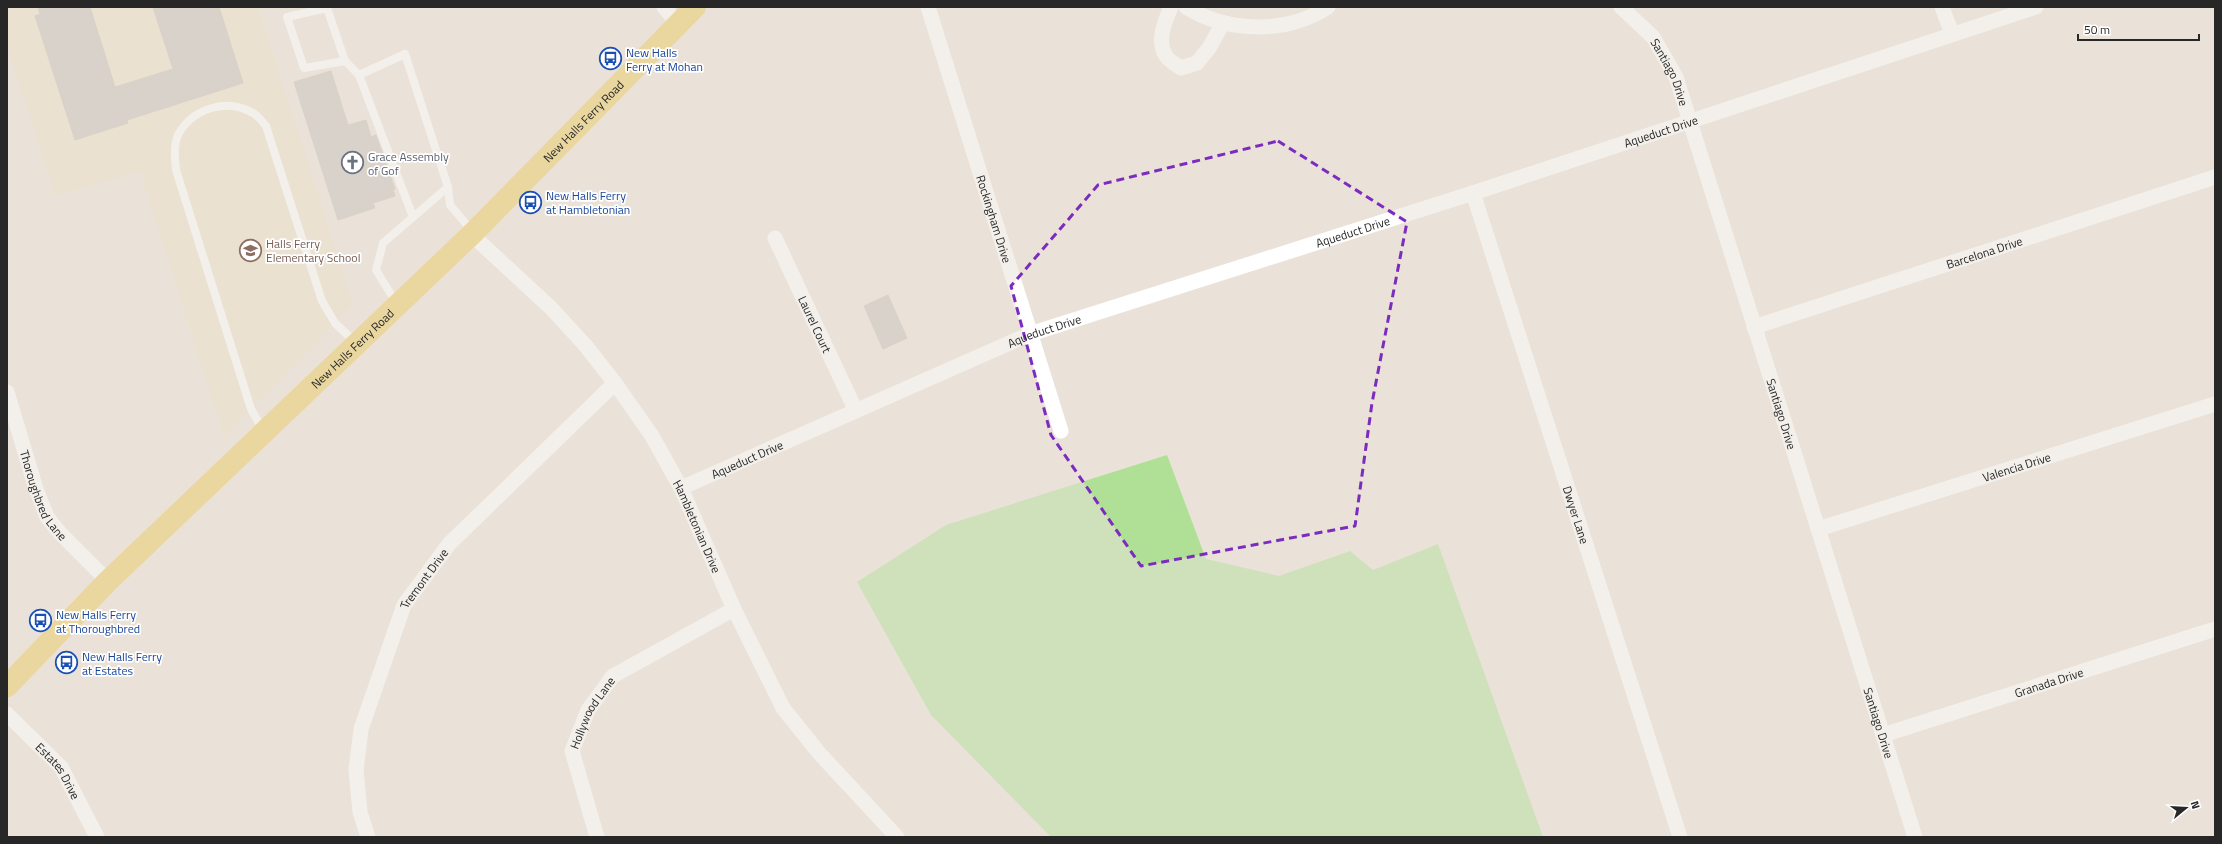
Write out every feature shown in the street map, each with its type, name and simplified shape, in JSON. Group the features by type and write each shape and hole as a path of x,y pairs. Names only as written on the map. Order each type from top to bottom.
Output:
{"main road":[{"name":"New Halls Ferry Road","path":"7,686 108,581 473,234 695,7"}],"street":[{"path":"664,7 678,24"},
{"name":"Rockingham Drive","path":"928,7 1061,431"},
{"path":"1171,7 1163,25 1162,41 1166,56 1181,68 1197,63 1209,48 1223,23"},
{"path":"1186,7 1202,17 1241,27 1285,25 1315,15 1328,7"},
{"name":"Santiago Drive","path":"1621,7 1653,37 1676,77 1689,123 1916,837"},
{"path":"1942,7 1952,34"},
{"name":"Aqueduct Drive","path":"681,488 855,409 1030,334 1689,123 2036,7"},
{"name":"Barcelona Drive","path":"1754,327 2215,177"},
{"name":"Dwyer Lane","path":"1473,193 1680,837"},
{"name":"Hambletonian Drive","path":"473,234 552,308 585,344 615,383 652,436 681,488 734,609 783,708 819,753 897,837"},
{"name":"Laurel Court","path":"776,238 855,409"},
{"name":"Tremont Drive","path":"368,837 360,812 356,770 361,729 404,605 449,544 615,383"},
{"name":"Thoroughbred Lane","path":"7,392 36,489 47,517 60,533 108,581"},
{"name":"Valencia Drive","path":"1818,529 2215,404"},
{"name":"Hollywood Lane","path":"597,837 572,751 588,710 613,676 734,609"},
{"name":"Granada Drive","path":"1883,735 2215,628"},
{"name":"Estates Drive","path":"7,714 61,767 97,837"}],"lane":[{"path":"345,61 304,68 287,17 326,8 345,61 359,75 413,217"},
{"path":"359,75 405,54 448,187 450,205 473,234"},
{"path":"264,432 251,410 176,170 175,148 179,134 189,120 201,111 215,107 239,107 254,113 266,126 322,301 335,323 357,343"},
{"path":"397,305 376,270 384,243 448,187"}],"highlighted area":[{"path":"1278,141 1407,222 1372,403 1355,526 1141,566 1051,435 1011,286 1098,185"}],"shaded area":[{"name":"Halls Ferry Elementary School","path":"7,7 258,7 353,304 224,437 140,171 55,196 7,45"}],"green space":[{"path":"1167,455 1206,559 1279,576 1350,551 1373,570 1438,544 1543,837 1051,837 931,715 857,582 946,525"}],"building":[{"path":"38,7 90,7 115,87 173,69 153,7 219,7 243,83 127,120 128,123 75,140 35,16 40,14"},
{"name":"Grace Assembly of Gof","path":"331,71 348,125 366,120 371,137 376,135 395,189 393,190 395,196 373,203 375,208 338,220 294,82"},
{"path":"888,295 907,338 883,349 864,306"}],"place":[{"name":"New Halls Ferry at Mohan","path":"610,59"},
{"name":"Grace Assembly of Gof","path":"353,163"},
{"name":"New Halls Ferry at Hambletonian","path":"531,202"},
{"name":"Halls Ferry Elementary School","path":"250,250"},
{"name":"New Halls Ferry at Thoroughbred","path":"41,621"},
{"name":"New Halls Ferry at Estates","path":"66,663"}]}
